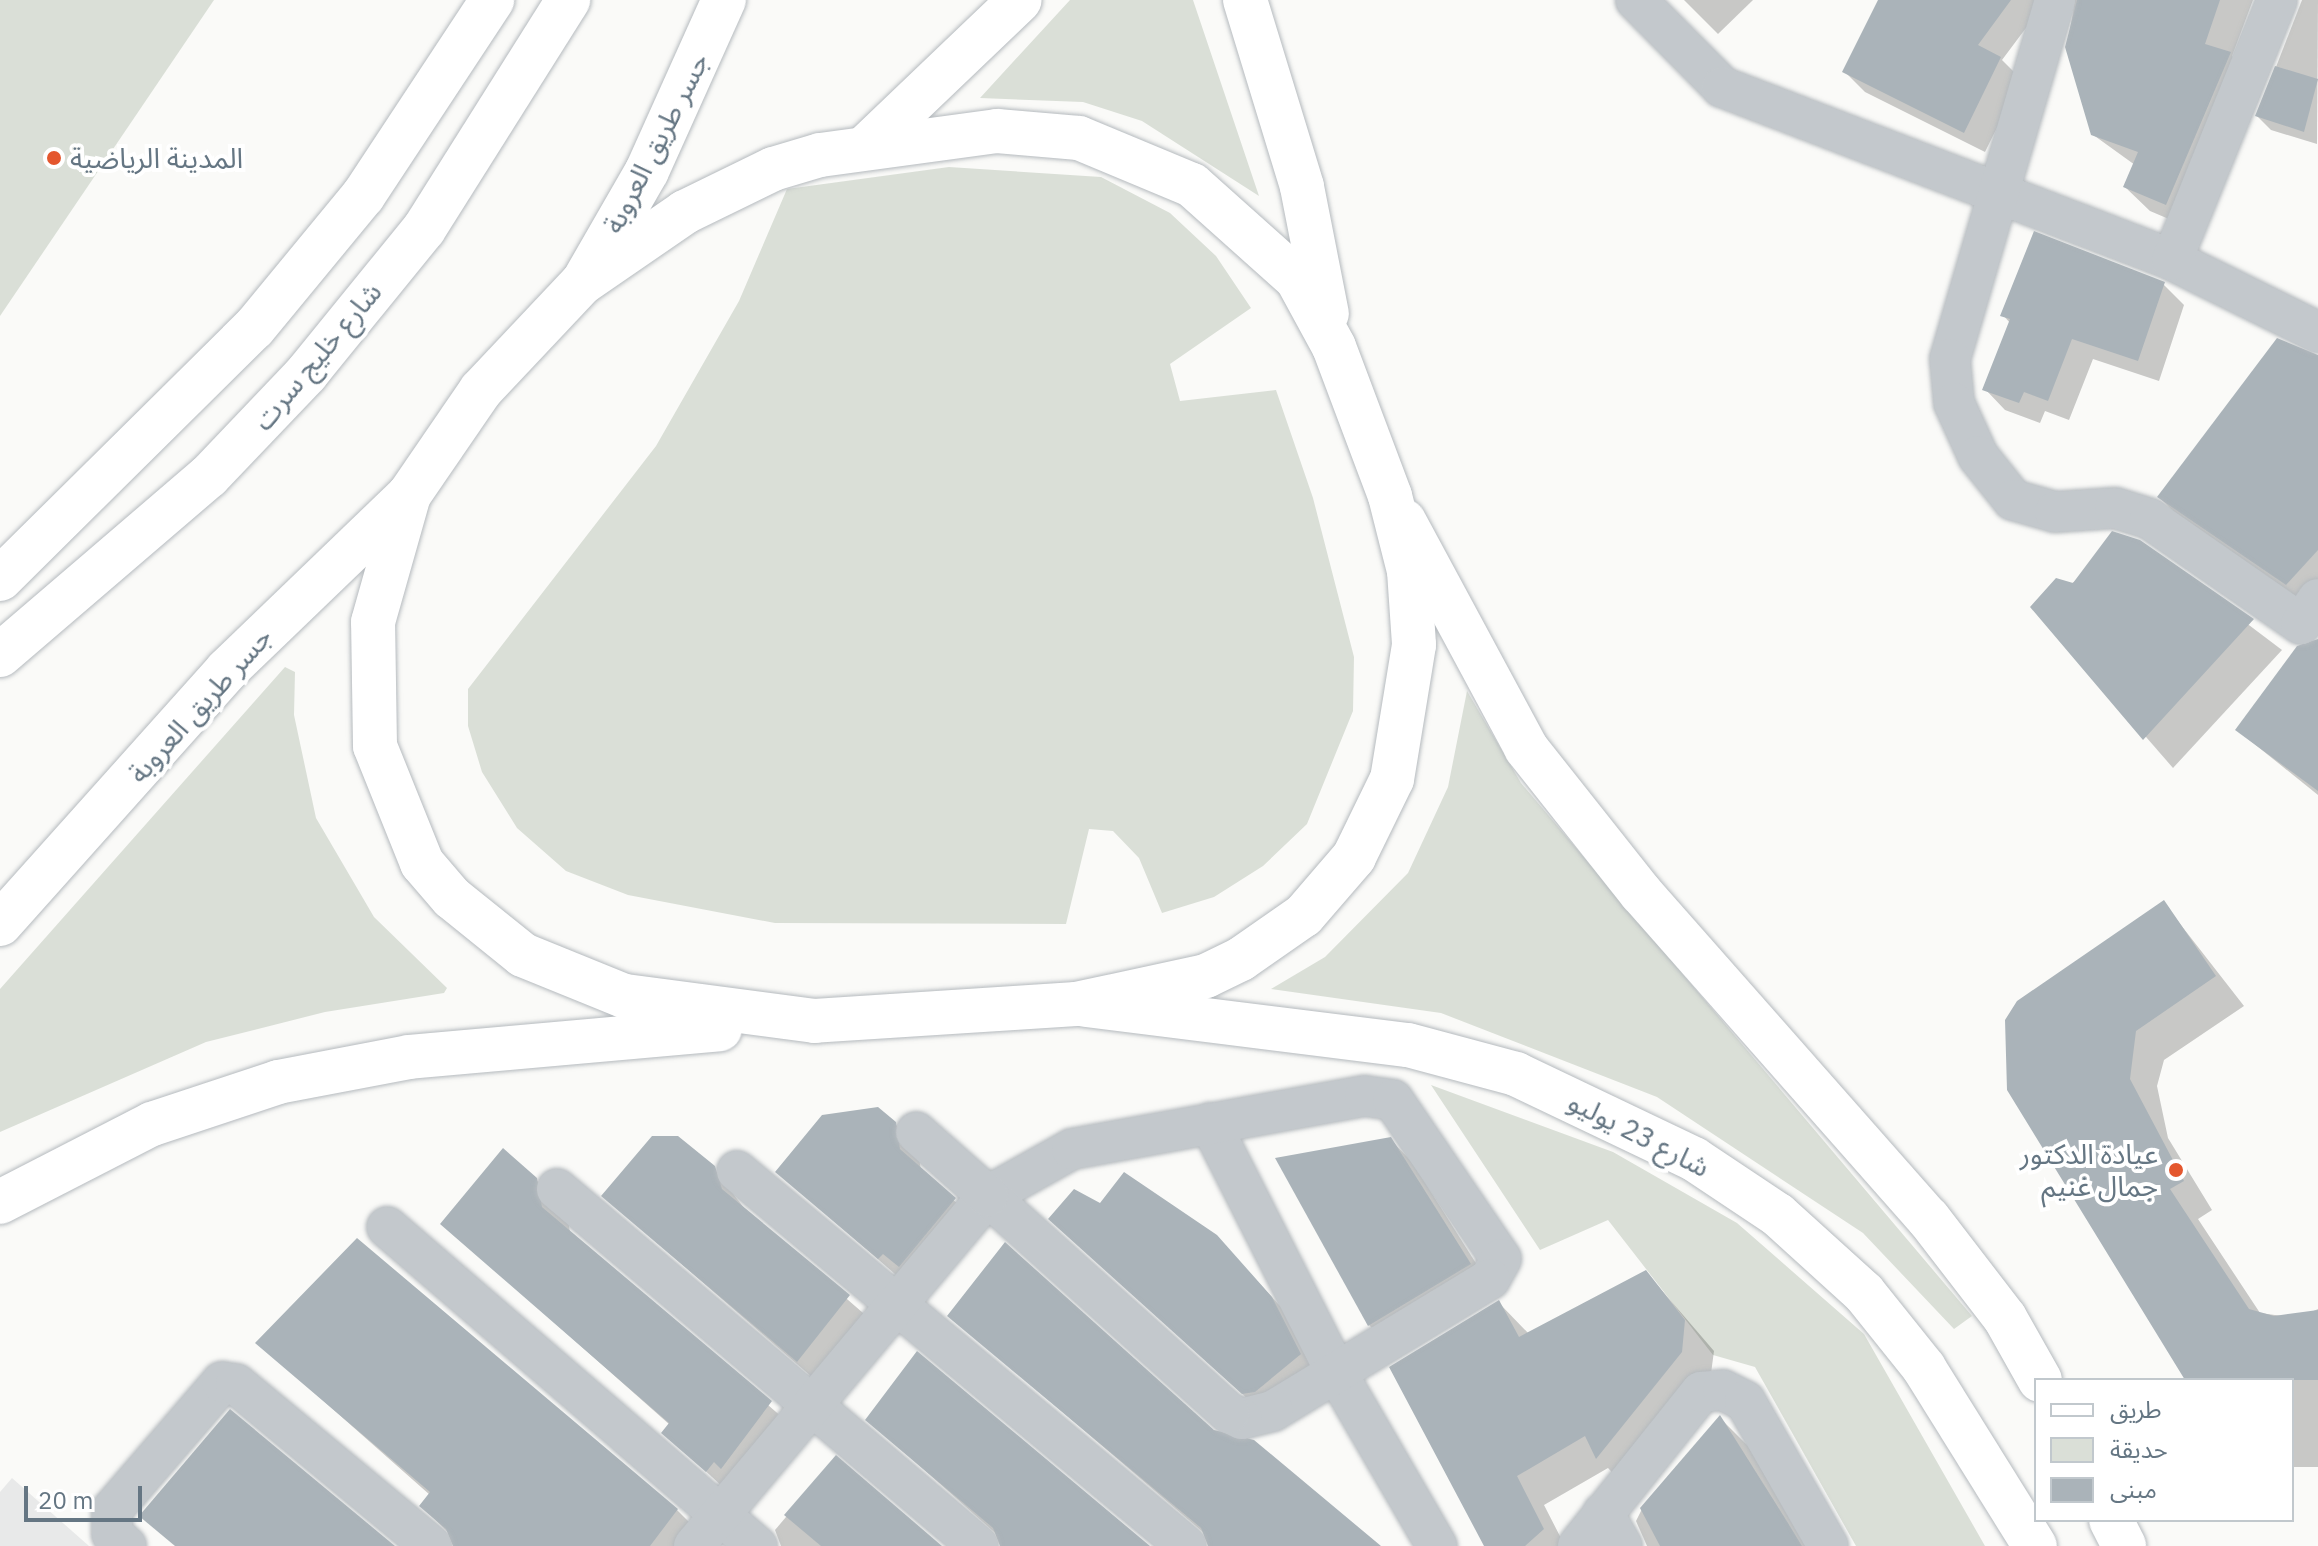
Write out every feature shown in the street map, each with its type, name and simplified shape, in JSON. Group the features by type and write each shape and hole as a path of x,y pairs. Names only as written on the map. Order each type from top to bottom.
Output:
{"main road":[{"path":"0,579 254,328 363,196 492,0"},
{"name":"شارع خليج سرت","path":"0,655 209,476 306,374 424,229 568,0"},
{"name":"جسر طريق العروبة","path":"582,283 647,171 724,0"},
{"path":"867,146 1020,0"},
{"path":"1245,0 1302,187 1334,347"},
{"path":"0,1202 152,1124 317,1073 409,1057 815,1021 1076,1004 1206,976 1241,959 1304,915 1354,857 1392,779 1414,645 1409,571 1390,496 1334,347 1297,279 1228,212 1156,164 1038,132 867,146 728,188 582,283 481,390 409,495 373,622 369,703 385,786 422,863 486,928 589,985 693,1009 815,1021"},
{"name":"جسر طريق العروبة","path":"0,924 227,670 409,495"},
{"path":"1390,496 1526,748 1641,893 1928,1218 2005,1318 2039,1378"},
{"name":"شارع 23 يوليو","path":"1076,1004 1408,1045 1516,1074 1694,1159 1778,1215 1864,1293 1924,1368 2035,1546"},
{"path":"2112,1522 2124,1546"}],"street":[{"path":"1636,0 1722,87 2172,260 2316,326"},
{"path":"2172,260 2277,0"},
{"path":"2050,3 2000,194 1950,359 1954,403 1978,456 2013,500 2055,512 2115,508 2150,519 2301,624 2318,599"},
{"path":"694,1546 717,1514 813,1407 897,1299 988,1196 1072,1149 1365,1096 1393,1100 1497,1249 1499,1269 1490,1279 1273,1411 1242,1419 988,1196 916,1132"},
{"path":"1210,1123 1336,1372 1437,1546"},
{"path":"737,1171 897,1299 1186,1546"},
{"path":"557,1189 978,1546"},
{"path":"387,1227 757,1546"},
{"path":"126,1546 112,1534 112,1510 222,1382 236,1384 431,1546"},
{"path":"1578,1546 1613,1529 1701,1392 1723,1390 1745,1401 1828,1546"}],"shaded area":[{"path":"12,1478 89,1546 0,1546 0,1492"}],"green space":[{"name":"المدينة الرياضية","path":"0,0 214,0 0,316"},
{"path":"1070,0 1193,0 1259,196 1142,121 1083,102 980,98"},
{"path":"949,167 1101,177 1170,213 1216,256 1251,308 1170,364 1180,401 1276,390 1313,498 1354,657 1353,711 1307,824 1263,866 1214,897 1162,913 1139,858 1113,831 1089,829 1066,924 775,923 628,895 566,871 517,828 482,772 468,726 468,689 656,446 739,301 787,189"},
{"path":"285,667 295,672 294,715 316,818 374,917 447,988 444,993 325,1012 206,1042 0,1132 0,989"},
{"path":"1467,691 1521,783 1972,1316 1954,1329 1863,1233 1657,1097 1441,1013 1271,989 1325,957 1408,873 1448,787"},
{"path":"1431,1085 1613,1152 1737,1223 1864,1334 1985,1546 1856,1546 1755,1367 1713,1355 1608,1220 1540,1250"}],"building":[{"path":"1878,0 2011,0 1978,45 2001,57 1964,133 1842,72"},
{"path":"2077,0 2220,0 2205,44 2231,52 2166,205 2123,187 2138,152 2091,135 2065,47"},
{"path":"2275,66 2318,79 2304,132 2255,116"},
{"path":"2034,231 2165,282 2138,361 2072,339 2048,401 2024,392 2019,403 1982,390 2010,319 2000,316"},
{"path":"2277,338 2318,355 2318,550 2286,585 2157,497"},
{"path":"2112,531 2140,540 2254,619 2143,740 2030,607 2056,578 2073,583"},
{"path":"2318,639 2318,791 2235,730 2297,646"},
{"path":"2164,900 2216,976 2136,1031 2130,1079 2184,1181 2170,1189 2249,1309 2274,1316 2318,1310 2318,1380 2184,1378 2007,1090 2005,1020 2017,1001"},
{"path":"878,1107 896,1122 900,1149 956,1198 899,1267 883,1254 878,1259 775,1172 822,1115"},
{"path":"652,1136 678,1136 715,1166 722,1189 850,1295 797,1362 601,1196"},
{"path":"1391,1137 1471,1264 1368,1326 1275,1158"},
{"path":"503,1148 537,1178 542,1207 772,1401 721,1469 714,1462 706,1472 661,1433 669,1423 440,1224"},
{"path":"1124,1172 1217,1235 1272,1297 1301,1354 1255,1392 1242,1394 1048,1219 1074,1189 1100,1203"},
{"path":"357,1238 678,1509 650,1546 453,1546 446,1529 419,1506 430,1492 255,1343"},
{"path":"1005,1242 1214,1430 1254,1440 1381,1546 1208,1546 1201,1528 947,1316"},
{"path":"1646,1270 1685,1320 1682,1352 1596,1459 1585,1436 1517,1476 1544,1529 1525,1546 1484,1546 1389,1367 1499,1300 1519,1337"},
{"path":"917,1351 1150,1546 1000,1546 993,1528 865,1420"},
{"path":"230,1409 395,1546 175,1546 139,1516"},
{"path":"1720,1415 1802,1546 1660,1546 1640,1508"},
{"path":"836,1455 942,1546 821,1546 784,1515"}],"place":[{"name":"المدينة الرياضية","path":"54,158"},
{"name":"عيادة الدكتور جمال غنيم","path":"2176,1170"}]}
